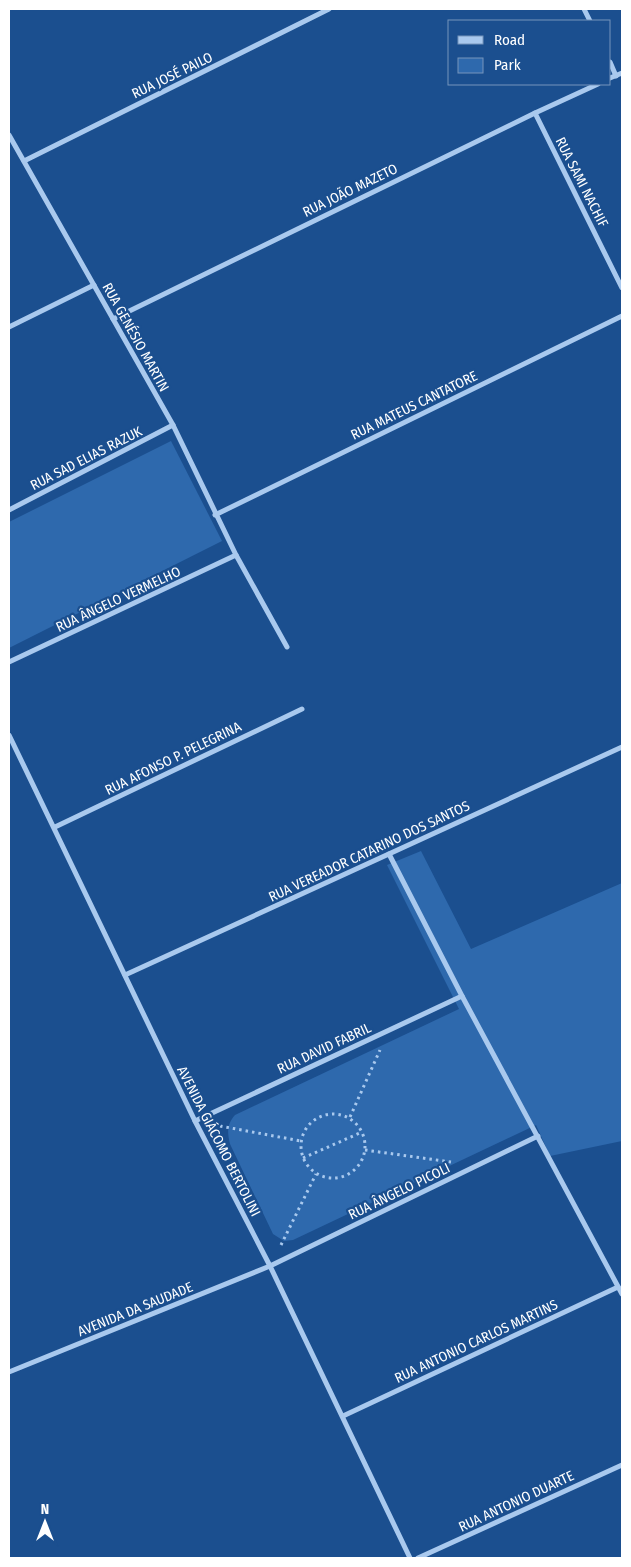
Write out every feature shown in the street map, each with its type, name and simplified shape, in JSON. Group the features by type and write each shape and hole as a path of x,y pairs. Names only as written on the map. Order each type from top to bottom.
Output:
{"street":[{"name":"RUA JOSÉ PAILO","path":"24,161 329,9"},
{"path":"611,64 616,76"},
{"path":"611,78 622,73"},
{"name":"RUA JOÃO MAZETO","path":"113,319 596,85"},
{"name":"RUA SAMI NACHIF","path":"535,113 622,288"},
{"name":"RUA GENÉSIO MARTIN","path":"9,135 10,141 24,161 173,425 236,556 287,647"},
{"path":"9,328 94,285"},
{"name":"RUA MATEUS CANTATORE","path":"216,515 622,316"},
{"name":"RUA SAD ELIAS RAZUK","path":"9,510 173,425"},
{"name":"RUA ÂNGELO VERMELHO","path":"9,662 236,556"},
{"name":"RUA AFONSO P. PELEGRINA","path":"55,827 302,709"},
{"name":"AVENIDA GIÁCOMO BERTOLINI","path":"9,734 195,1121 270,1266 410,1558"},
{"name":"RUA VEREADOR CATARINO DOS SANTOS","path":"125,975 622,747"},
{"path":"390,854 462,996 622,1294"},
{"name":"RUA DAVID FABRIL","path":"195,1121 462,996"},
{"name":"RUA ÂNGELO PICOLI","path":"270,1266 538,1136"},
{"name":"AVENIDA DA SAUDADE","path":"9,1372 270,1266"},
{"name":"RUA ANTONIO CARLOS MARTINS","path":"343,1416 618,1286"},
{"name":"RUA ANTONIO DUARTE","path":"418,1558 622,1464"}],"path":[{"path":"350,1118 389,1030"},
{"path":"338,1113 350,1118 362,1132 365,1150 361,1162 352,1172 341,1177 328,1178 316,1174 308,1167 303,1158 301,1141 305,1129 314,1119 325,1114 338,1113"},
{"path":"195,1121 301,1141"},
{"path":"303,1158 362,1132"},
{"path":"365,1150 478,1165"},
{"path":"270,1266 316,1174"}],"green space":[{"path":"171,441 222,541 9,648 9,522"},
{"path":"421,851 471,949 622,883 622,1141 550,1156 536,1125 293,1240 284,1241 273,1234 230,1144 229,1125 235,1115 459,1009 387,865"}]}
